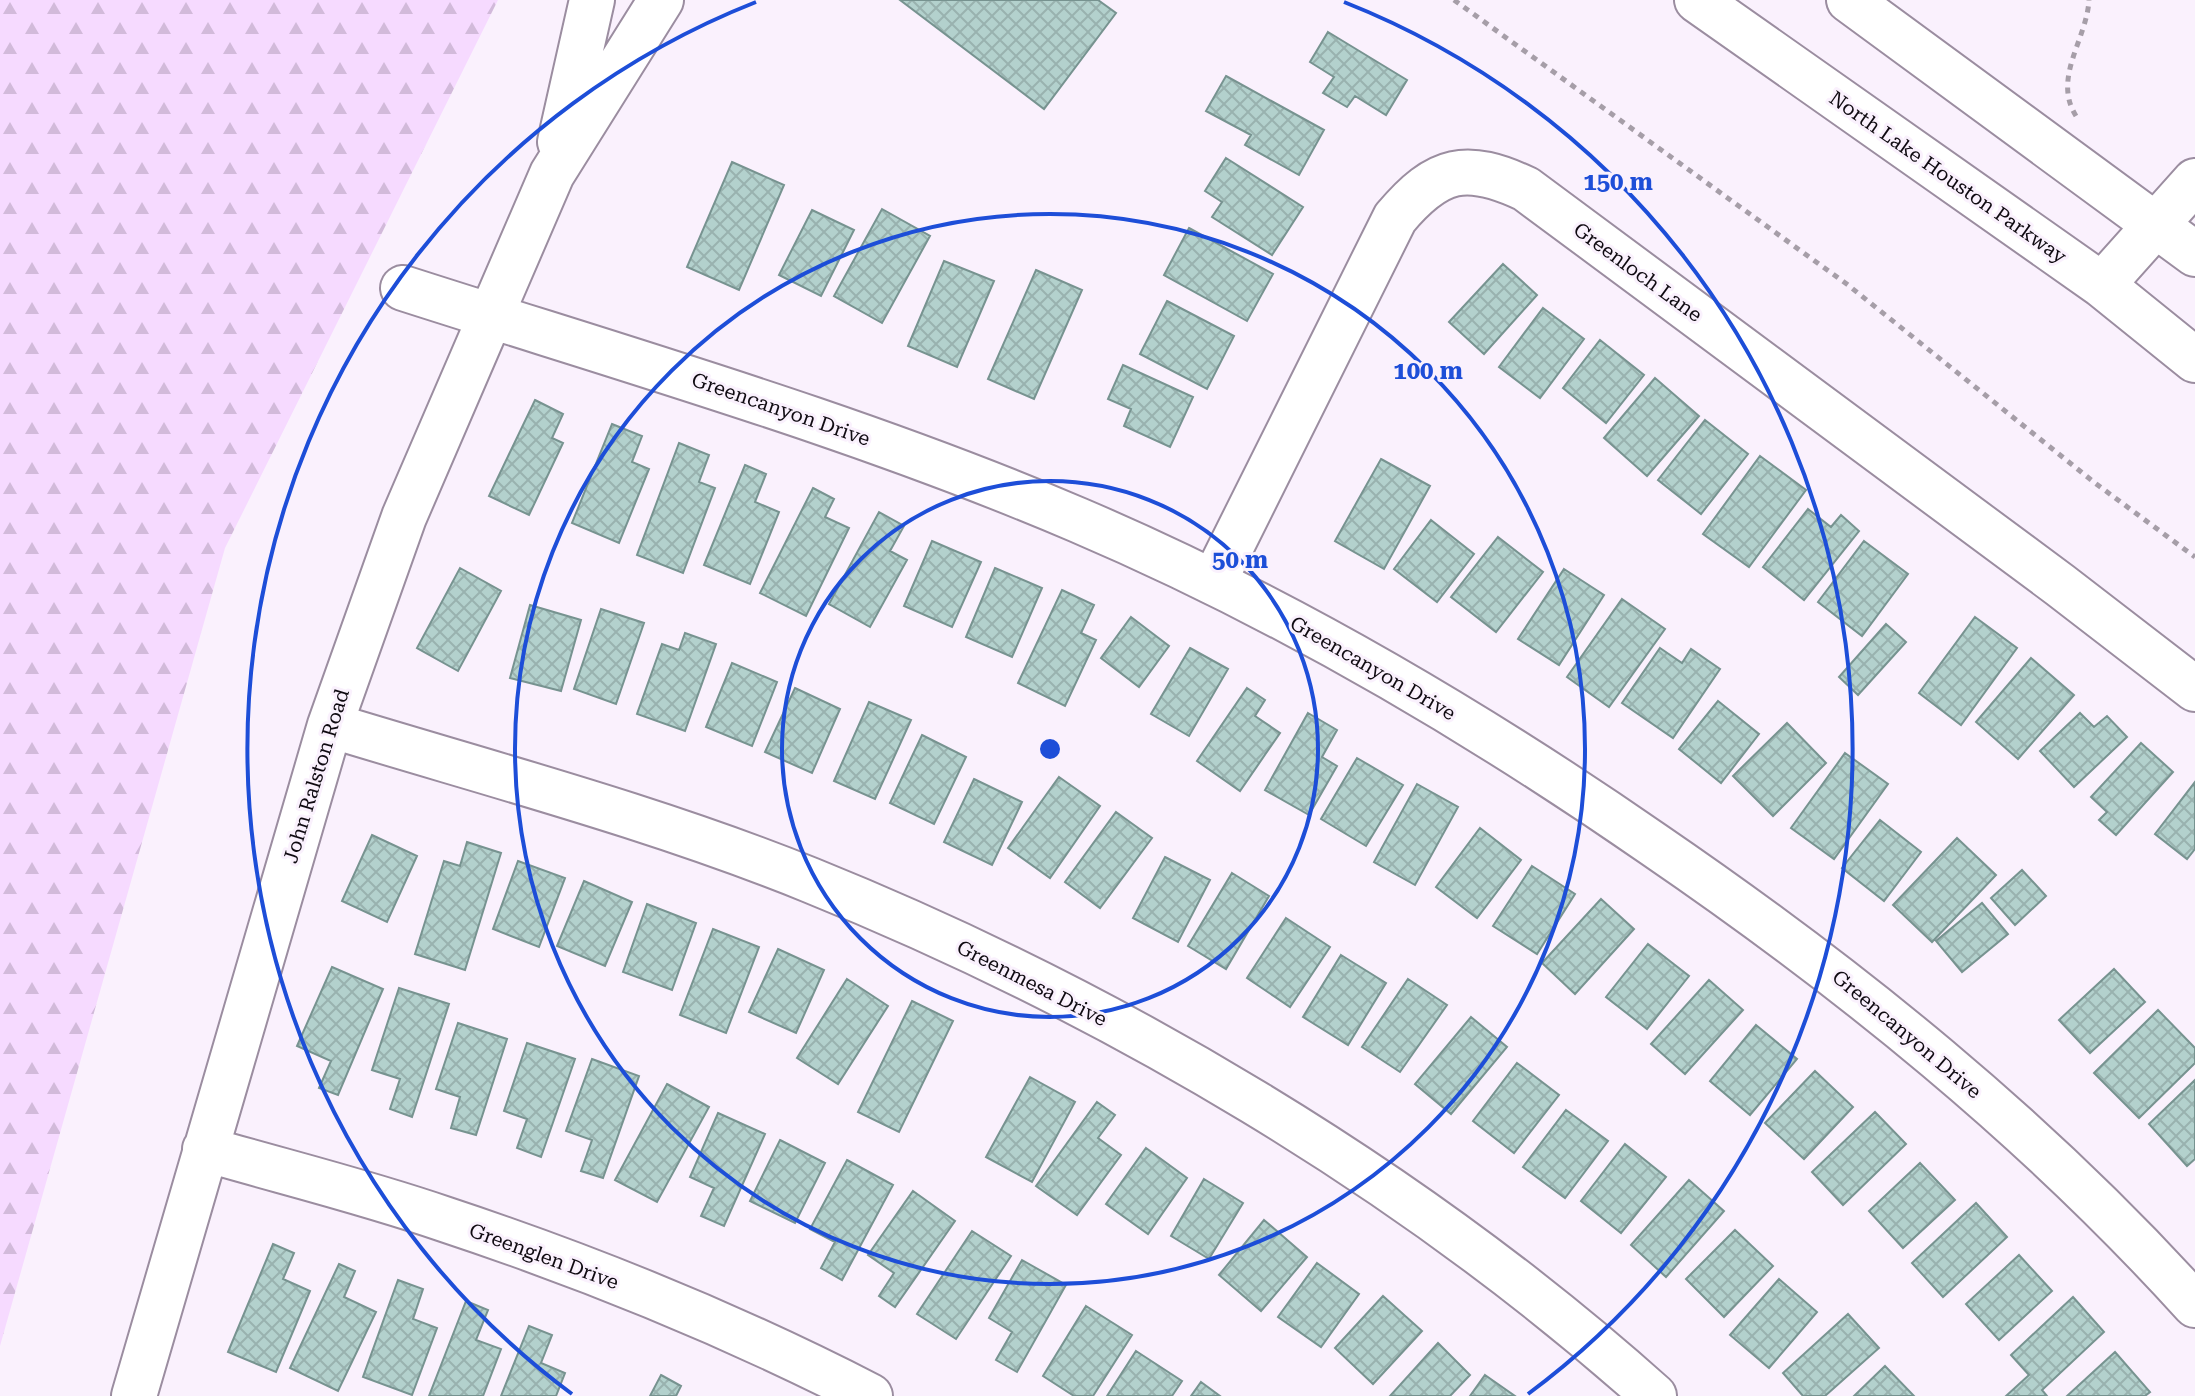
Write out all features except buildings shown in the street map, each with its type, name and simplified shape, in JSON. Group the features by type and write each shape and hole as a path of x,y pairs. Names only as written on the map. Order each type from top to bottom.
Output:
{"street":[{"name":"John Ralston Road","path":"552,174 592,0"},
{"name":"John Ralston Road","path":"134,1396 330,725 404,517 552,174 661,0"},
{"name":"North Lake Houston Parkway","path":"1697,0 2102,285 2195,360"},
{"path":"1849,0 2195,254"},
{"name":"Greenloch Lane","path":"1214,581 1395,218 1416,194 1441,179 1467,171 1495,175 1526,189 2060,585 2195,689"},
{"path":"2102,285 2195,181"},
{"name":"Greencanyon Drive","path":"403,288 729,390 931,461 1214,581 1318,635 1552,774 1759,916 1839,977 2001,1111 2102,1207 2195,1305"},
{"name":"Greenmesa Drive","path":"330,725 669,829 808,880 929,932 1081,1006 1206,1075 1340,1158 1537,1299 1654,1396"},
{"name":"Greenglen Drive","path":"205,1149 443,1218 647,1294 818,1369 870,1396"}],"path":[{"path":"1454,0 1848,285 2095,483 2195,557"},
{"path":"2083,126 2068,103 2068,74 2089,0"}],"green space":[{"path":"0,0 498,0 225,548 0,1346"}]}
